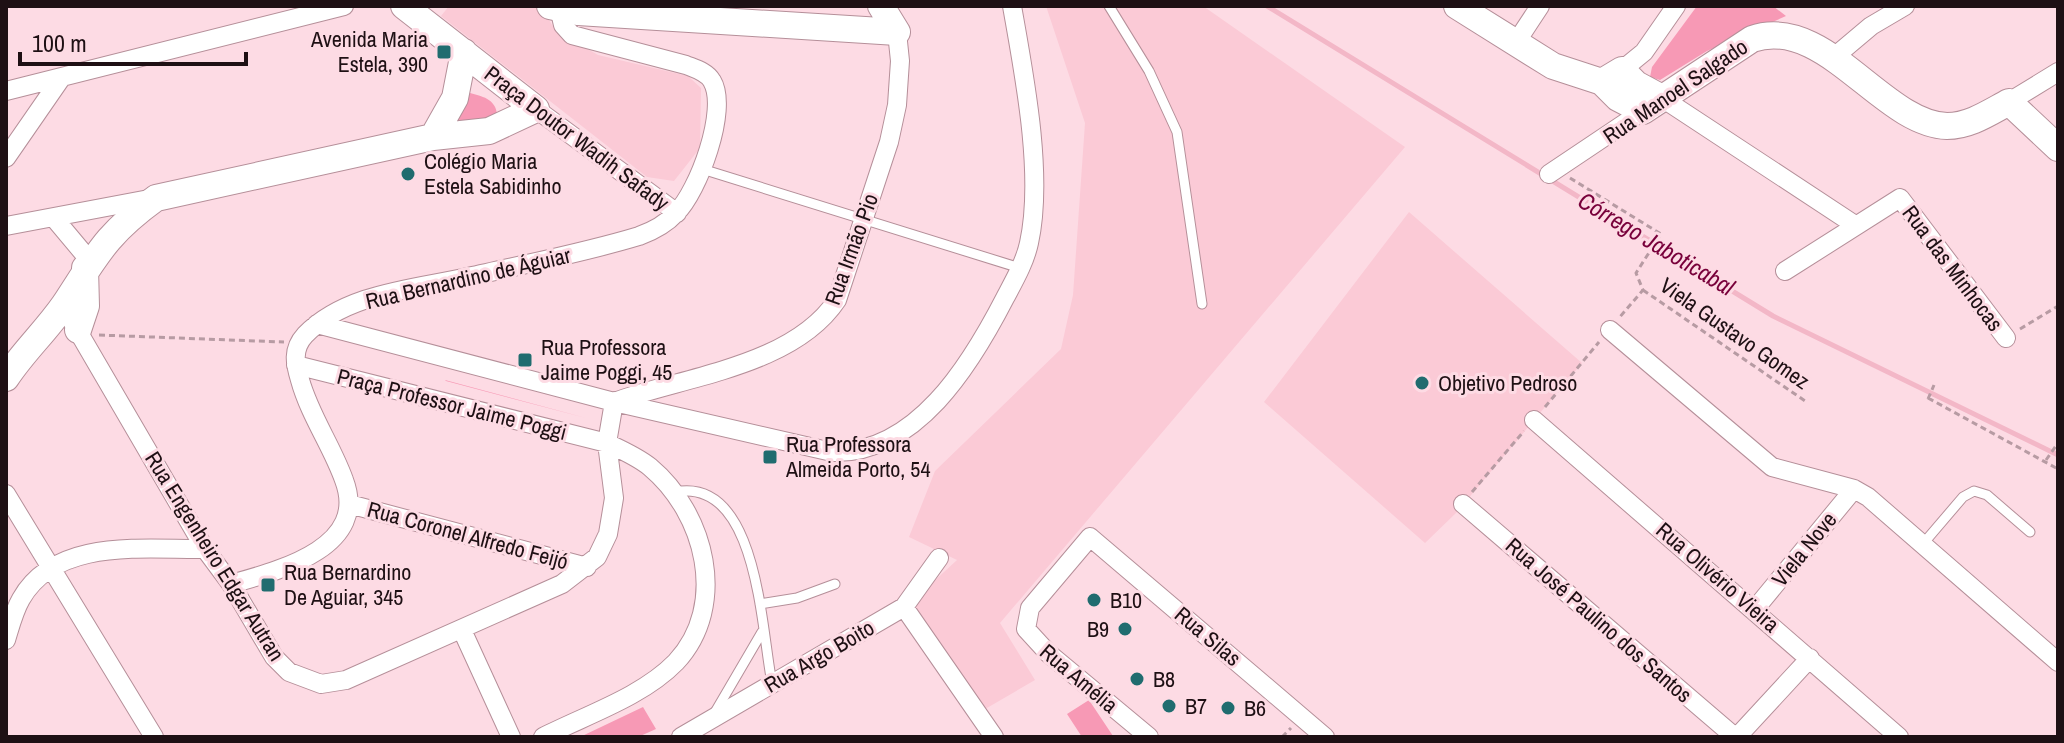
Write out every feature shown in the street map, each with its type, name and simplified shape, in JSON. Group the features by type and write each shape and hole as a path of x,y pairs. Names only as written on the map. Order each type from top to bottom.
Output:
{"street":[{"path":"6,91 271,27 344,6"},
{"name":"Rua Irmão Pio","path":"614,402 769,355 822,323 837,300 861,219 889,142 897,105 900,61 897,32 881,6"},
{"name":"Praça Professor Jaime Poggi","path":"317,324 614,402 832,452 850,453 874,447 924,413 956,378 990,327 1029,243 1032,165 1024,74 1012,6"},
{"path":"1457,6 1515,44 1570,74 1612,76 1636,84 1652,105 1855,225 1785,271"},
{"path":"1515,44 1540,6"},
{"path":"1612,76 1644,52 1676,6"},
{"path":"1833,58 1871,26 1905,6"},
{"path":"554,7 897,32"},
{"name":"Praça Doutor Wadih Safady","path":"411,8 536,109 677,213 702,169 717,108 713,82 702,71 686,65 572,35 554,7"},
{"name":"Rua Manoel Salgado","path":"1553,172 1752,39 1767,34 1785,35 1833,58 1932,124 1957,125 1975,120 2058,72"},
{"path":"433,137 455,98 464,52"},
{"path":"6,158 62,77"},
{"path":"2009,102 2058,148"},
{"path":"6,226 156,198 433,137 489,131 536,109"},
{"path":"6,378 63,306 88,264 125,221 156,198"},
{"name":"Rua das Minhocas","path":"1855,225 1900,198 2006,338"},
{"name":"Rua Bernardino de Águiar","path":"299,343 317,324 336,312 381,296 639,236 677,213"},
{"path":"38,337 79,332 86,306 88,264 54,218"},
{"name":"Rua Engenheiro Edgar Autran","path":"63,306 205,549 231,584 274,657 289,672 321,684 346,680 462,630 562,584 587,567 604,547 614,498 607,443 614,402"},
{"path":"1610,330 1772,467 1854,489 2058,662"},
{"path":"231,584 296,564 314,554 336,534 349,504 345,481 310,407 296,365 299,343"},
{"name":"Praça Professor Jaime Poggi","path":"296,365 607,443 650,466 675,492 697,529 705,570 706,598 690,643 677,661 653,682 543,737"},
{"name":"Rua Olivério Vieira","path":"1534,420 1899,737"},
{"name":"Viela Nove","path":"1755,609 1854,489"},
{"path":"6,494 154,737"},
{"name":"Rua Coronel Alfredo Feijó","path":"349,504 427,522 587,567"},
{"name":"Rua José Paulino dos Santos","path":"1463,504 1736,737"},
{"name":"Rua Amélia","path":"1090,537 1030,608 1026,629 1048,653 1149,737"},
{"name":"Rua Silas","path":"1090,537 1325,737"},
{"path":"6,640 21,598 52,566 89,553 205,549"},
{"name":"Rua Argo Boito","path":"681,737 904,607 939,558"},
{"path":"904,607 994,737"},
{"path":"462,630 511,737"},
{"path":"1736,737 1810,658"}],"lane":[{"path":"1109,6 1149,71 1177,132 1202,304"},
{"path":"702,169 1020,268"},
{"path":"675,492 697,490 717,500 746,544 760,604 772,683"},
{"path":"1922,545 1963,497 1974,491 1987,495 2030,532"},
{"path":"760,604 797,598 835,584"},
{"path":"713,717 762,632"}],"path":[{"path":"1553,172 1661,234 1636,273 1643,290 1610,330"},
{"name":"Viela Gustavo Gomez","path":"1643,290 1808,403"},
{"path":"2006,338 2058,306"},
{"path":"79,332 299,343"},
{"path":"1934,385 1928,398 2058,469"},
{"path":"2046,461 2058,443"},
{"path":"1282,737 1287,732"}],"shaded area":[{"path":"449,6 540,6 556,31 598,55 688,76 701,88 700,148 674,181 647,177 441,16"},
{"path":"1046,6 1203,6 1405,147 1000,623 1035,680 980,712 906,607 957,560 909,537 935,471 1061,349 1073,295 1085,123"},
{"path":"1697,6 1773,6 1786,16 1707,51 1660,80 1650,77 1652,67"},
{"path":"470,93 494,104 497,121 451,126"},
{"name":"Objetivo Pedroso","path":"1409,212 1582,363 1456,513 1425,543 1264,402"},
{"path":"445,380 586,418 446,381"},
{"path":"1089,700 1112,737 1082,737 1067,714"},
{"path":"643,707 656,729 638,737 580,737"}],"waterway":[{"name":"Córrego Jaboticabal","path":"1267,6 1773,316 2058,455"}],"place":[{"name":"Avenida Maria Estela, 390","path":"444,52"},
{"name":"Colégio Maria Estela Sabidinho","path":"408,174"},
{"name":"Rua Professora Jaime Poggi, 45","path":"525,360"},
{"name":"Objetivo Pedroso","path":"1422,383"},
{"name":"Rua Professora Almeida Porto, 54","path":"770,457"},
{"name":"Rua Bernardino De Aguiar, 345","path":"268,585"},
{"name":"B10","path":"1094,600"},
{"name":"B9","path":"1125,629"},
{"name":"B8","path":"1137,679"},
{"name":"B7","path":"1169,706"},
{"name":"B6","path":"1228,708"}]}
